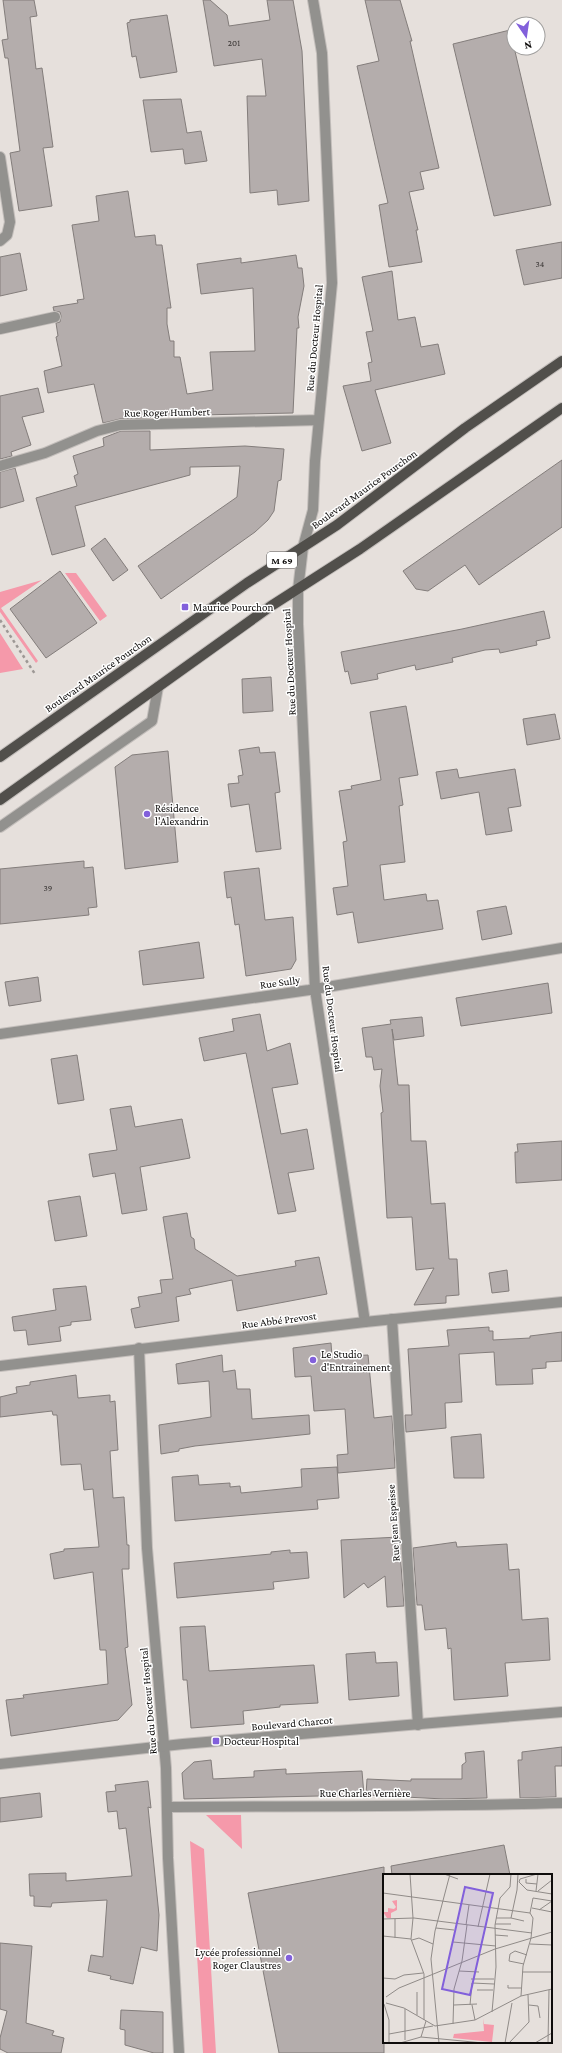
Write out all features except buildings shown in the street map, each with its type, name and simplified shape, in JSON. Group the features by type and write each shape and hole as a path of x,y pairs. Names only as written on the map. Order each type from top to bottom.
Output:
{"main road":[{"name":"Boulevard Maurice Pourchon","path":"0,757 247,583 338,525 465,428 562,361"},
{"path":"0,800 271,606 360,549 562,408"}],"street":[{"name":"Rue du Docteur Hospital","path":"313,0 322,53 332,283 319,420 313,510 303,547 298,590 298,624 315,989 365,1322"},
{"path":"0,157 10,222 7,235 0,241"},
{"path":"0,329 55,317"},
{"name":"Rue Roger Humbert","path":"0,466 45,453 97,431 120,425 319,420"},
{"path":"0,827 152,720 158,687"},
{"name":"Rue Sully","path":"0,1034 315,989 562,948"},
{"name":"Rue Abbé Prevost","path":"0,1366 139,1348 365,1322 562,1302"},
{"name":"Rue Jean Espeisse","path":"392,1319 418,1725"},
{"name":"Rue du Docteur Hospital","path":"139,1348 147,1548 168,1807 168,1858 178,2053"},
{"name":"Boulevard Charcot","path":"0,1764 164,1746 562,1712"},
{"name":"Rue Charles Vernière","path":"168,1807 361,1805 464,1806 562,1803"}],"path":[{"path":"0,620 35,674"}],"shaded area":[{"path":"65,573 76,573 107,616 100,621"},
{"path":"42,580 1,608 38,661 36,663 0,612 0,592"},
{"path":"0,633 23,669 0,673"},
{"path":"206,1815 241,1815 242,1849"},
{"path":"190,1841 204,1849 216,2053 203,2053"}],"place":[{"name":"Maurice Pourchon","path":"185,607"},
{"name":"Résidence l'Alexandrin","path":"147,814"},
{"name":"Le Studio d'Entrainement","path":"313,1360"},
{"name":"Docteur Hospital","path":"216,1741"},
{"name":"Lycée professionnel Roger Claustres","path":"289,1958"}]}
